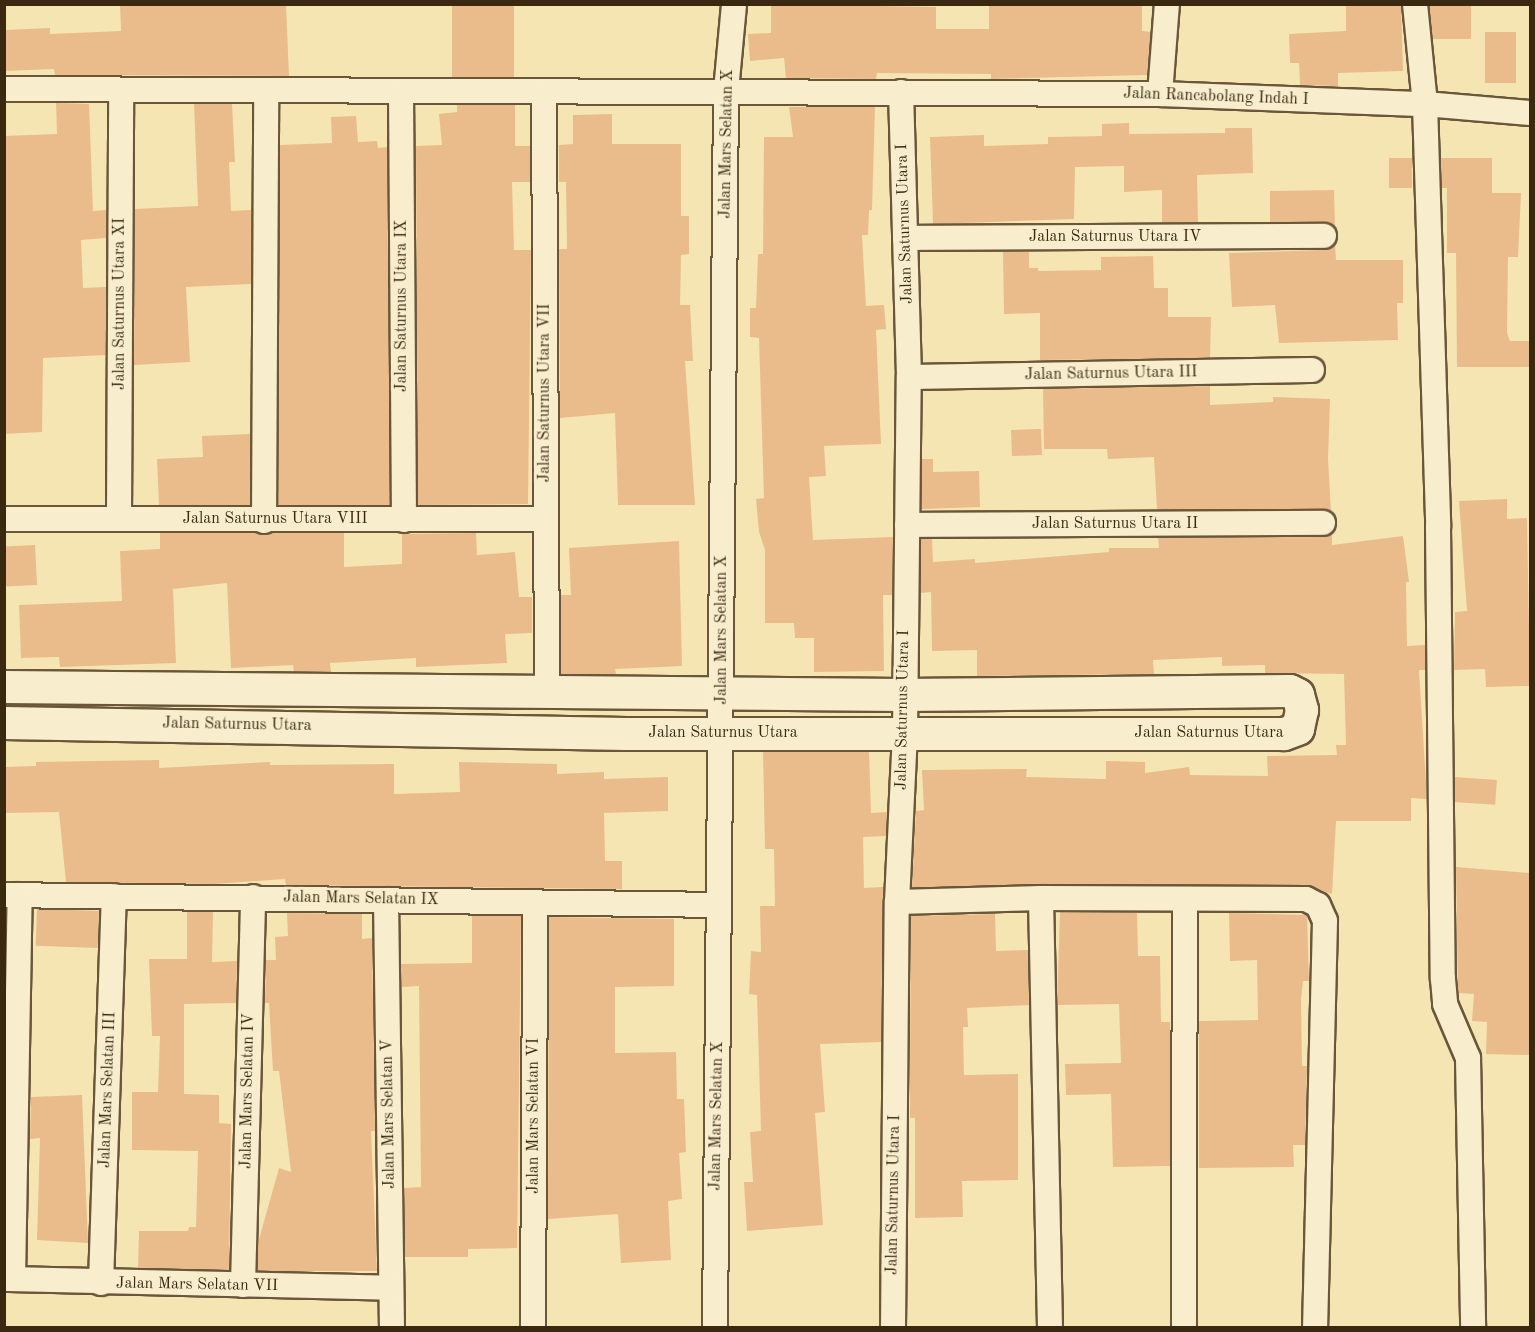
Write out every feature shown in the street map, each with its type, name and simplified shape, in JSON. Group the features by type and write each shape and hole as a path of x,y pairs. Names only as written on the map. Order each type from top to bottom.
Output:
{"street":[{"name":"Jalan Mars Selatan X","path":"715,1328 726,92 734,4"},
{"path":"1160,94 1167,4"},
{"path":"1416,4 1425,104 1438,538 1443,979 1445,1004 1468,1058 1473,1328"},
{"name":"Jalan Rancabolang Indah I","path":"4,89 544,94 901,92 1160,94 1425,104 1530,113"},
{"name":"Jalan Saturnus Utara XI","path":"118,518 121,90"},
{"name":"Jalan Saturnus Utara IX","path":"401,91 404,520"},
{"path":"264,521 266,92"},
{"name":"Jalan Saturnus Utara I","path":"893,1328 897,902 905,734 903,695 909,377 901,92"},
{"name":"Jalan Saturnus Utara VII","path":"544,94 547,693"},
{"name":"Jalan Saturnus Utara IV","path":"905,238 1324,236"},
{"name":"Jalan Saturnus Utara III","path":"909,377 1312,370"},
{"name":"Jalan Saturnus Utara VIII","path":"4,519 118,518 264,521 545,519"},
{"name":"Jalan Saturnus Utara II","path":"907,525 1323,522"},
{"name":"Jalan Saturnus Utara","path":"4,687 903,695 1290,691 1298,694 1302,710 1298,729 1284,734 722,733 4,723"},
{"path":"9,1279 12,895"},
{"name":"Jalan Mars Selatan IX","path":"12,895 718,905"},
{"name":"Jalan Mars Selatan III","path":"101,1283 114,897"},
{"name":"Jalan Mars Selatan IV","path":"243,1286 253,897"},
{"path":"897,902 1041,898 1306,899 1318,905 1324,921 1315,1328"},
{"path":"1041,898 1050,1328"},
{"path":"1184,1328 1185,899"},
{"name":"Jalan Mars Selatan V","path":"386,900 392,1328"},
{"name":"Jalan Mars Selatan VI","path":"533,1328 535,904"},
{"name":"Jalan Mars Selatan VII","path":"9,1279 101,1283 390,1288"}],"building":[{"path":"120,4 286,4 289,76 55,75 54,69 4,71 4,30 50,28 50,34 121,31"},
{"path":"452,4 514,4 514,77 452,77"},
{"path":"771,4 936,7 936,29 989,29 989,4 1142,4 1142,31 1151,32 1147,75 991,79 991,74 877,73 876,79 786,78 784,58 750,61 748,34 771,33"},
{"path":"1346,4 1401,4 1403,71 1338,73 1338,86 1300,85 1299,63 1290,63 1289,34 1346,31"},
{"path":"1429,4 1471,4 1471,39 1429,39"},
{"path":"1485,32 1516,32 1516,83 1485,83"},
{"path":"56,103 89,104 93,211 106,210 106,238 81,240 83,288 106,287 106,355 43,358 42,432 4,434 4,136 57,134"},
{"path":"194,104 232,104 235,162 229,162 231,211 251,210 251,284 186,287 190,362 134,365 135,209 198,206"},
{"path":"457,105 515,105 515,146 530,146 530,182 512,182 514,250 531,250 528,504 418,505 416,146 442,145 439,114 457,112"},
{"path":"789,107 875,107 872,210 869,210 868,235 862,235 866,306 884,305 886,329 876,330 881,444 824,446 826,476 809,477 813,540 893,537 892,595 883,595 884,671 814,672 814,638 795,638 794,623 765,623 765,550 759,532 756,499 764,498 759,338 750,337 750,308 756,308 758,254 763,254 764,137 793,137"},
{"path":"612,114 612,144 681,144 681,216 689,216 689,254 681,255 680,305 690,305 693,361 685,361 695,505 618,505 615,413 560,418 559,249 567,249 566,182 559,182 559,145 573,144 573,115"},
{"path":"356,116 358,142 377,141 378,148 387,147 390,505 278,505 280,145 332,143 331,117"},
{"path":"1129,123 1129,134 1225,133 1225,128 1252,128 1253,173 1197,175 1198,222 1162,223 1162,190 1124,192 1124,166 1075,167 1074,219 933,224 930,137 984,135 984,146 1048,144 1048,137 1102,136 1102,124"},
{"path":"1389,158 1412,158 1412,188 1389,188"},
{"path":"1441,158 1492,158 1492,193 1521,193 1518,257 1508,257 1507,333 1510,341 1530,341 1530,367 1457,367 1456,253 1447,253 1447,188 1442,188"},
{"path":"1334,190 1335,227 1324,222 1270,222 1270,191"},
{"path":"1335,244 1336,260 1403,260 1403,303 1397,303 1398,340 1279,343 1275,305 1232,307 1229,253 1324,250"},
{"path":"1003,252 1029,252 1029,268 1038,268 1038,271 1101,270 1101,257 1153,256 1154,288 1168,288 1168,317 1211,317 1210,358 1040,360 1040,313 1004,314"},
{"path":"1210,386 1210,405 1273,402 1273,397 1330,399 1328,459 1331,512 1157,510 1154,457 1108,459 1107,449 1044,449 1043,389"},
{"path":"1041,429 1042,455 1012,456 1011,430"},
{"path":"250,434 250,505 159,505 157,459 203,457 202,436"},
{"path":"922,459 933,459 933,472 979,471 980,507 922,509"},
{"path":"1507,499 1507,519 1527,518 1530,686 1486,687 1485,669 1454,670 1455,612 1467,611 1459,501"},
{"path":"160,533 344,533 344,567 402,564 402,534 476,533 477,555 515,552 519,597 532,597 532,633 505,634 507,663 416,667 416,658 330,663 331,672 294,672 293,665 231,668 227,583 173,589 176,663 60,667 59,657 21,658 19,605 122,601 120,551 160,549"},
{"path":"1332,534 1332,545 1403,536 1409,582 1406,582 1407,646 1425,645 1425,670 1419,670 1427,799 1411,798 1411,821 1336,821 1332,894 1306,885 912,887 916,811 924,810 922,770 1027,769 1026,777 1106,779 1106,761 1145,762 1145,773 1189,767 1190,775 1268,776 1267,756 1337,755 1336,745 1346,745 1344,674 1265,673 1265,665 1222,666 1222,657 1153,660 1154,674 977,676 977,650 932,651 931,592 921,593 921,539 932,539 933,562 975,559 975,563 1109,552 1109,548 1159,548 1158,538 1323,537"},
{"path":"679,541 682,666 615,669 616,674 561,674 561,595 571,595 569,548"},
{"path":"35,545 37,585 6,587 4,547"},
{"path":"763,752 869,752 871,813 887,812 886,836 863,837 864,888 883,887 881,1042 820,1044 825,1112 815,1113 823,1225 747,1231 744,1182 753,1182 750,1132 761,1131 757,995 749,994 751,951 761,952 760,906 775,906 774,849 765,849"},
{"path":"159,760 159,768 270,762 270,765 394,764 394,794 460,792 459,762 557,764 557,774 604,772 604,779 668,777 668,811 604,813 605,861 622,861 622,889 286,885 285,879 213,884 66,882 59,812 4,813 4,767 36,766 36,762"},
{"path":"1455,777 1497,780 1495,805 1453,802"},
{"path":"1456,867 1530,873 1530,1055 1486,1054 1487,1022 1472,1021 1474,994 1458,993"},
{"path":"37,909 99,911 98,948 36,946"},
{"path":"187,912 213,912 212,962 237,961 236,1003 184,1004 184,1094 219,1095 219,1123 231,1124 229,1270 138,1268 139,1231 188,1231 189,1227 196,1227 198,1151 132,1150 132,1092 158,1092 160,1036 152,1036 149,959 187,959"},
{"path":"1060,912 1137,913 1138,956 1160,956 1161,1022 1170,1022 1170,1166 1113,1167 1111,1094 1066,1095 1065,1064 1121,1063 1119,1004 1057,1005"},
{"path":"287,913 362,914 362,939 372,938 375,1131 371,1131 377,1271 258,1271 258,1243 279,1168 291,1172 279,1071 273,1071 269,1003 265,1003 266,960 276,960 275,937 288,936"},
{"path":"1229,913 1307,915 1309,981 1303,981 1301,999 1302,1066 1307,1066 1305,1145 1293,1145 1294,1167 1199,1168 1199,1021 1258,1020 1257,960 1230,961"},
{"path":"995,914 996,951 1028,950 1029,1005 967,1008 968,1027 963,1027 964,1075 1018,1074 1018,1180 962,1181 963,1217 915,1218 915,1118 910,1118 911,916"},
{"path":"472,916 521,916 517,1248 468,1249 468,1257 405,1257 404,1188 421,1187 419,986 401,987 401,964 472,963"},
{"path":"549,917 674,919 674,986 615,987 615,1053 676,1052 677,1099 684,1099 686,1152 679,1153 682,1199 668,1201 671,1260 621,1263 618,1214 548,1219"},
{"path":"82,1095 88,1243 37,1240 40,1138 30,1139 31,1097"}]}
